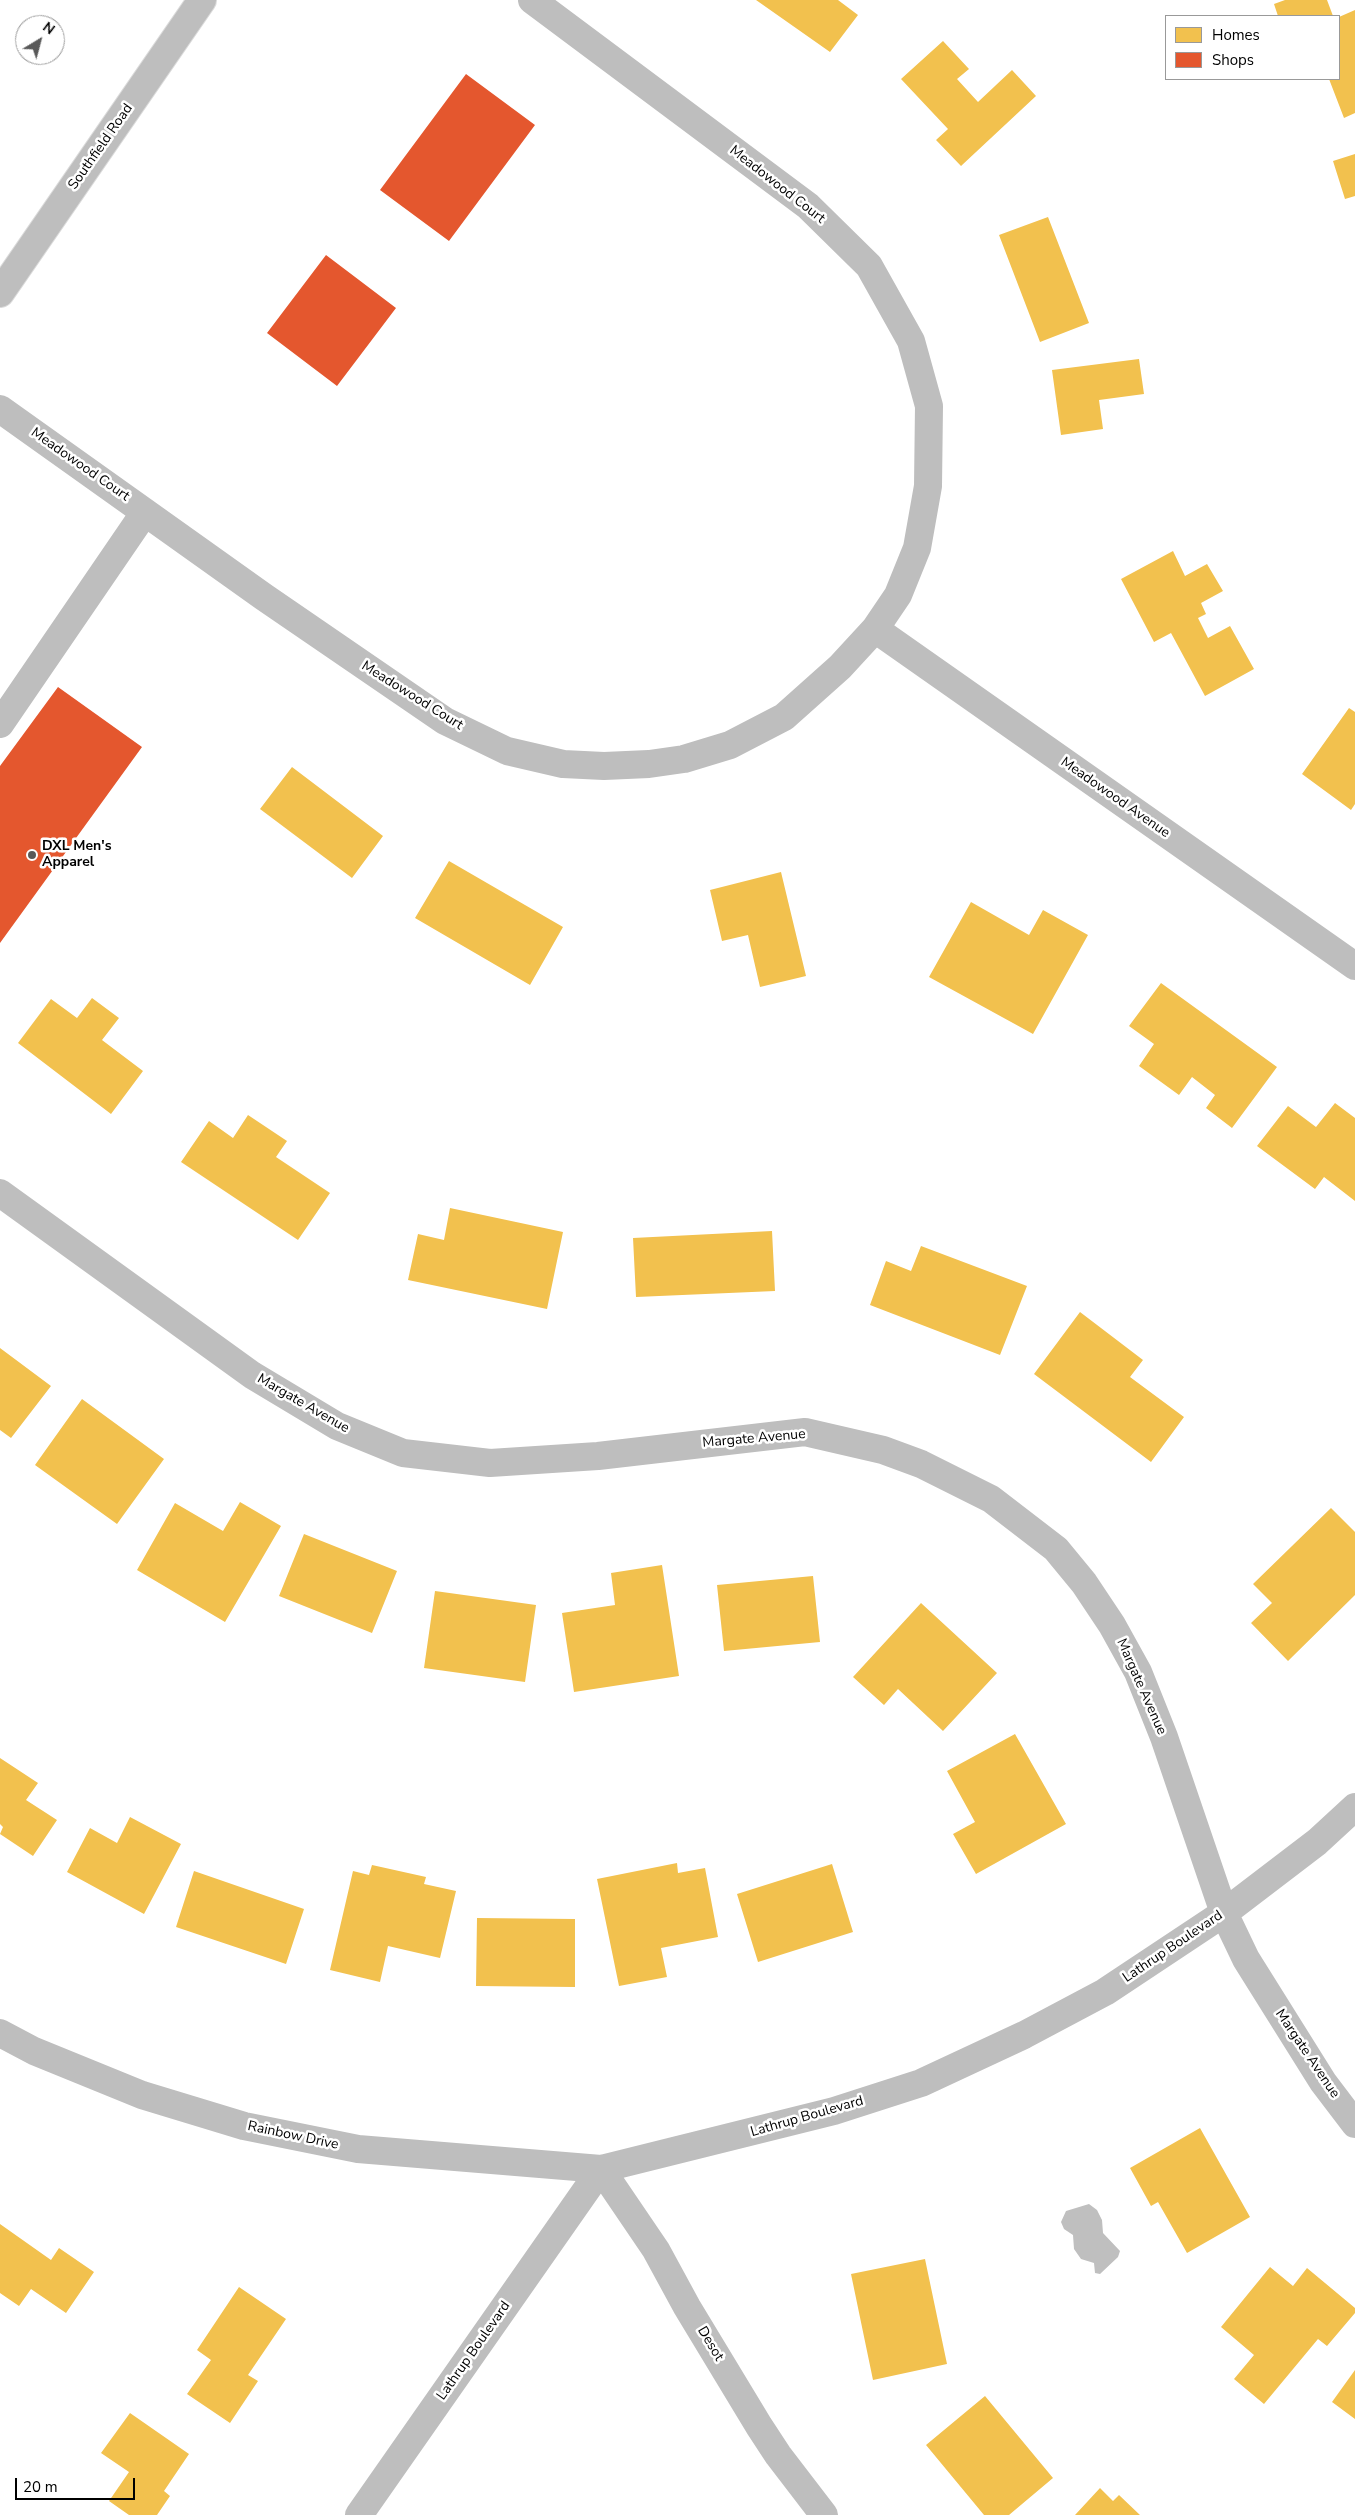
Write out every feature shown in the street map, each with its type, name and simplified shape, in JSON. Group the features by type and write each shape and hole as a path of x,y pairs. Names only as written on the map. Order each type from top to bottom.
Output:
{"street":[{"name":"Southfield Road","path":"0,293 202,0"},
{"name":"Meadowood Court","path":"0,409 264,597 445,721 507,751 563,764 604,766 649,764 684,759 730,745 784,717 840,667 875,629 898,595 917,548 928,486 929,406 911,341 869,266 808,206 532,0"},
{"path":"0,724 145,512"},
{"name":"Meadowood Avenue","path":"875,629 1355,966"},
{"name":"Margate Avenue","path":"0,1193 252,1375 337,1426 403,1453 490,1463 598,1456 805,1432 883,1450 921,1464 991,1499 1056,1549 1084,1583 1112,1624 1138,1672 1164,1737 1224,1913 1246,1959 1279,2015 1323,2082 1355,2124"},
{"name":"Lathrup Boulevard","path":"358,2515 601,2169 813,2118 921,2083 1024,2035 1105,1992 1224,1913 1318,1842 1355,1808"},
{"name":"Rainbow Drive","path":"0,2033 34,2051 142,2095 244,2126 358,2149 601,2169"},
{"name":"Desot","path":"601,2169 656,2250 687,2307 764,2433 824,2515"}],"shaded area":[{"path":"1089,2204 1097,2210 1102,2220 1103,2233 1120,2251 1118,2257 1100,2274 1095,2273 1094,2263 1081,2259 1074,2249 1073,2235 1064,2229 1061,2222 1066,2211"}],"building: Homes":[{"path":"756,0 838,0 858,15 830,52"},
{"path":"1285,0 1327,0 1333,15 1278,15 1274,4"},
{"path":"1355,10 1355,113 1344,118 1329,80 1340,80 1340,17"},
{"path":"943,41 969,69 957,79 978,102 1012,70 1036,96 961,166 936,140 948,129 901,79"},
{"path":"1355,154 1355,196 1345,199 1333,161"},
{"path":"1048,217 1089,323 1040,342 999,235"},
{"path":"1139,359 1144,394 1099,400 1103,429 1061,435 1052,370"},
{"path":"1173,551 1185,576 1207,564 1223,591 1201,603 1206,614 1198,618 1208,638 1230,626 1254,669 1205,696 1171,633 1154,642 1121,579"},
{"path":"1349,708 1355,712 1355,804 1351,810 1302,774"},
{"path":"292,767 383,836 352,878 260,809"},
{"path":"449,861 563,927 530,985 415,918"},
{"path":"781,872 806,976 760,987 748,935 722,941 710,890"},
{"path":"971,902 1029,935 1043,910 1088,935 1033,1034 929,977"},
{"path":"1161,983 1277,1067 1232,1128 1206,1108 1215,1095 1192,1077 1179,1095 1139,1066 1154,1044 1129,1026"},
{"path":"92,998 119,1018 102,1040 143,1071 111,1114 18,1043 51,999 77,1018"},
{"path":"1335,1103 1355,1118 1355,1201 1324,1177 1315,1189 1257,1146 1288,1106 1316,1127"},
{"path":"248,1115 287,1141 276,1157 330,1193 298,1240 181,1162 209,1121 233,1138"},
{"path":"450,1208 563,1232 547,1309 408,1280 418,1234 444,1240"},
{"path":"772,1231 775,1291 636,1297 633,1238"},
{"path":"921,1246 1027,1286 1000,1355 870,1305 886,1261 911,1271"},
{"path":"1080,1312 1143,1360 1130,1377 1184,1417 1151,1462 1034,1374"},
{"path":"0,1348 51,1386 11,1438 0,1430"},
{"path":"82,1399 164,1459 117,1524 35,1465"},
{"path":"240,1502 281,1526 225,1622 137,1570 175,1503 223,1531"},
{"path":"1331,1508 1355,1532 1355,1595 1288,1661 1251,1623 1272,1603 1253,1584"},
{"path":"304,1534 397,1571 372,1633 279,1596"},
{"path":"662,1565 679,1676 574,1692 562,1613 615,1605 611,1573"},
{"path":"813,1576 820,1642 724,1651 717,1585"},
{"path":"435,1591 536,1605 525,1682 424,1668"},
{"path":"921,1603 997,1673 943,1731 898,1689 884,1705 853,1677"},
{"path":"1015,1734 1066,1824 976,1874 953,1834 975,1822 947,1771"},
{"path":"0,1758 38,1783 26,1800 57,1820 33,1856 0,1834 3,1827 0,1824"},
{"path":"130,1817 181,1844 144,1914 67,1872 90,1828 117,1843"},
{"path":"677,1863 678,1873 705,1868 718,1937 661,1948 667,1977 619,1986 597,1879"},
{"path":"832,1864 853,1932 758,1962 737,1894"},
{"path":"372,1865 426,1877 424,1884 456,1891 440,1958 388,1946 380,1982 330,1970 353,1871 369,1875"},
{"path":"194,1871 304,1909 286,1964 176,1927"},
{"path":"477,1918 575,1919 575,1987 476,1986"},
{"path":"1200,2128 1250,2217 1187,2253 1158,2202 1151,2206 1130,2168"},
{"path":"0,2224 51,2260 59,2248 94,2272 66,2313 31,2289 19,2306 0,2293"},
{"path":"925,2259 947,2364 873,2380 851,2274"},
{"path":"1270,2267 1293,2286 1307,2268 1355,2308 1355,2313 1327,2346 1318,2339 1264,2404 1234,2379 1254,2355 1221,2327"},
{"path":"239,2287 286,2319 248,2375 258,2381 230,2423 187,2394 211,2360 197,2350"},
{"path":"1355,2370 1355,2419 1332,2402"},
{"path":"985,2396 1053,2478 1009,2515 984,2515 926,2445"},
{"path":"130,2413 189,2454 164,2491 170,2496 157,2515 129,2515 109,2501 129,2472 101,2453"},
{"path":"1100,2488 1113,2501 1119,2495 1140,2515 1075,2515"}],"building: Shops":[{"path":"466,74 535,125 449,241 380,190"},
{"path":"326,255 396,308 337,386 267,333"},
{"name":"DXL Men's Apparel","path":"58,687 142,747 0,943 0,766"}],"place":[{"name":"DXL Men's Apparel","path":"32,855"}]}
